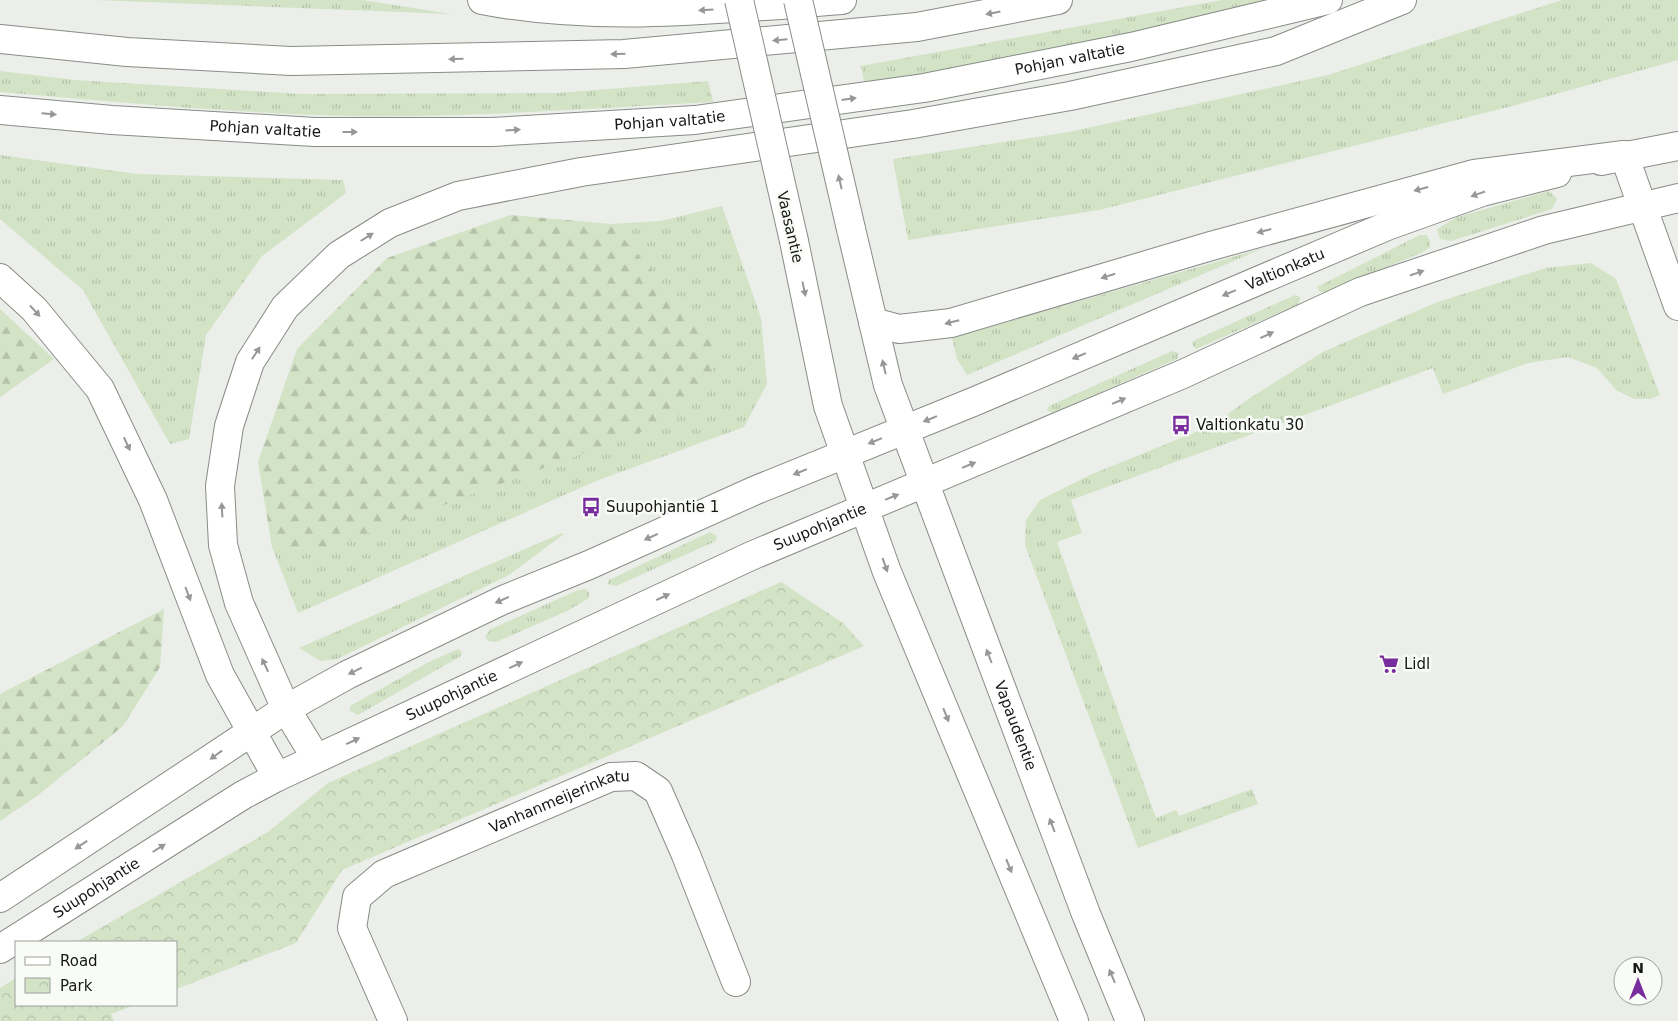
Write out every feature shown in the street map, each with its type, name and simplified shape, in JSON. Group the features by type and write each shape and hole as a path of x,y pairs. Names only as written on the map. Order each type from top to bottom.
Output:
{"main road":[{"path":"482,0 512,6 596,12 684,12 842,0"},
{"name":"Vaasantie","path":"739,0 794,241 828,406 845,453"},
{"path":"0,898 187,776 250,731 348,675 502,600 589,565 756,490 904,429 888,385 798,0"},
{"path":"0,39 127,52 291,61 624,54 917,27 1058,0"},
{"name":"Pohjan valtatie","path":"0,110 112,120 314,132 492,132 695,120 924,88 1131,47 1328,0"},
{"path":"316,758 286,709 238,603 223,545 220,486 229,426 250,362 285,307 338,255 390,222 458,196 581,172 913,124 1070,96 1276,51 1402,0"},
{"name":"Valtionkatu","path":"904,429 1387,226 1482,192 1624,155 1678,146"},
{"path":"873,322 899,329 951,323 1211,246 1474,174 1624,155 1678,306"},
{"path":"924,484 1183,374 1360,292 1544,230 1642,205 1678,198"},
{"path":"0,278 34,309 100,389 153,500 212,656 250,731 277,777"},
{"name":"Vapaudentie","path":"904,429 1086,914 1130,1021"},
{"path":"845,453 887,572 1074,1021"},
{"name":"Suupohjantie","path":"0,949 243,795 277,777 751,556 924,484"},
{"name":"Vanhanmeijerinkatu","path":"393,1021 352,928 357,898 384,874 611,777 636,776 658,791 686,855 736,982"}],"green space":[{"path":"96,0 363,0 451,14"},
{"path":"1222,0 1289,0 1076,51 865,86 861,66"},
{"path":"1562,0 1678,0 1678,60 1516,105 1099,210 908,240 893,159 1069,132 1328,75"},
{"path":"0,71 75,80 301,94 558,93 708,81 713,102 441,116 306,115 175,107 0,92"},
{"path":"0,155 137,174 343,180 346,193 262,256 206,335 189,439 170,444 83,290 0,219"},
{"path":"1549,191 1557,199 1552,209 1451,241 1440,239 1437,229 1457,217"},
{"path":"722,206 761,318 767,384 744,427 596,481 298,613 272,547 323,550 719,347 611,224 661,221"},
{"path":"511,215 611,224 719,347 707,385 676,419 323,550 272,547 258,462 297,349 387,258"},
{"path":"1420,235 1427,235 1430,241 1430,247 1423,252 1327,292 1320,292 1317,287"},
{"path":"1264,248 967,375 957,359 952,338"},
{"path":"1591,263 1616,279 1660,395 1651,399 1634,399 1616,390 1597,368 1568,357 1528,363 1443,394 1433,368 1071,500 1082,533 1057,542 1156,818 1176,810 1179,816 1252,789 1258,804 1138,848 1025,545 1026,520 1040,500 1090,475 1213,425 1250,398 1323,352 1435,303 1546,268"},
{"path":"1295,295 1300,297 1299,304 1196,349 1192,344 1193,341"},
{"path":"0,309 54,359 0,397"},
{"path":"1172,351 1179,353 1177,359 1052,413 1047,410 1049,406"},
{"path":"710,532 717,536 716,541 616,586 608,584 609,580"},
{"path":"562,533 564,534 509,575 337,659 321,661 299,648"},
{"path":"781,582 843,623 864,646 342,870 296,943 178,988 178,941 78,941 268,832 328,783"},
{"path":"585,589 589,592 589,598 567,611 496,642 488,641 485,636 491,629 576,591"},
{"path":"164,609 160,667 123,726 37,796 0,821 0,694"},
{"path":"458,649 462,652 461,656 358,715 350,711 350,706 427,663"},
{"path":"15,979 15,1006 132,1006 111,1014 114,1021 0,1021 0,988"}],"place":[{"name":"Valtionkatu 30","path":"1181,425"},
{"name":"Suupohjantie 1","path":"591,507"},
{"name":"Lidl","path":"1389,664"}]}
